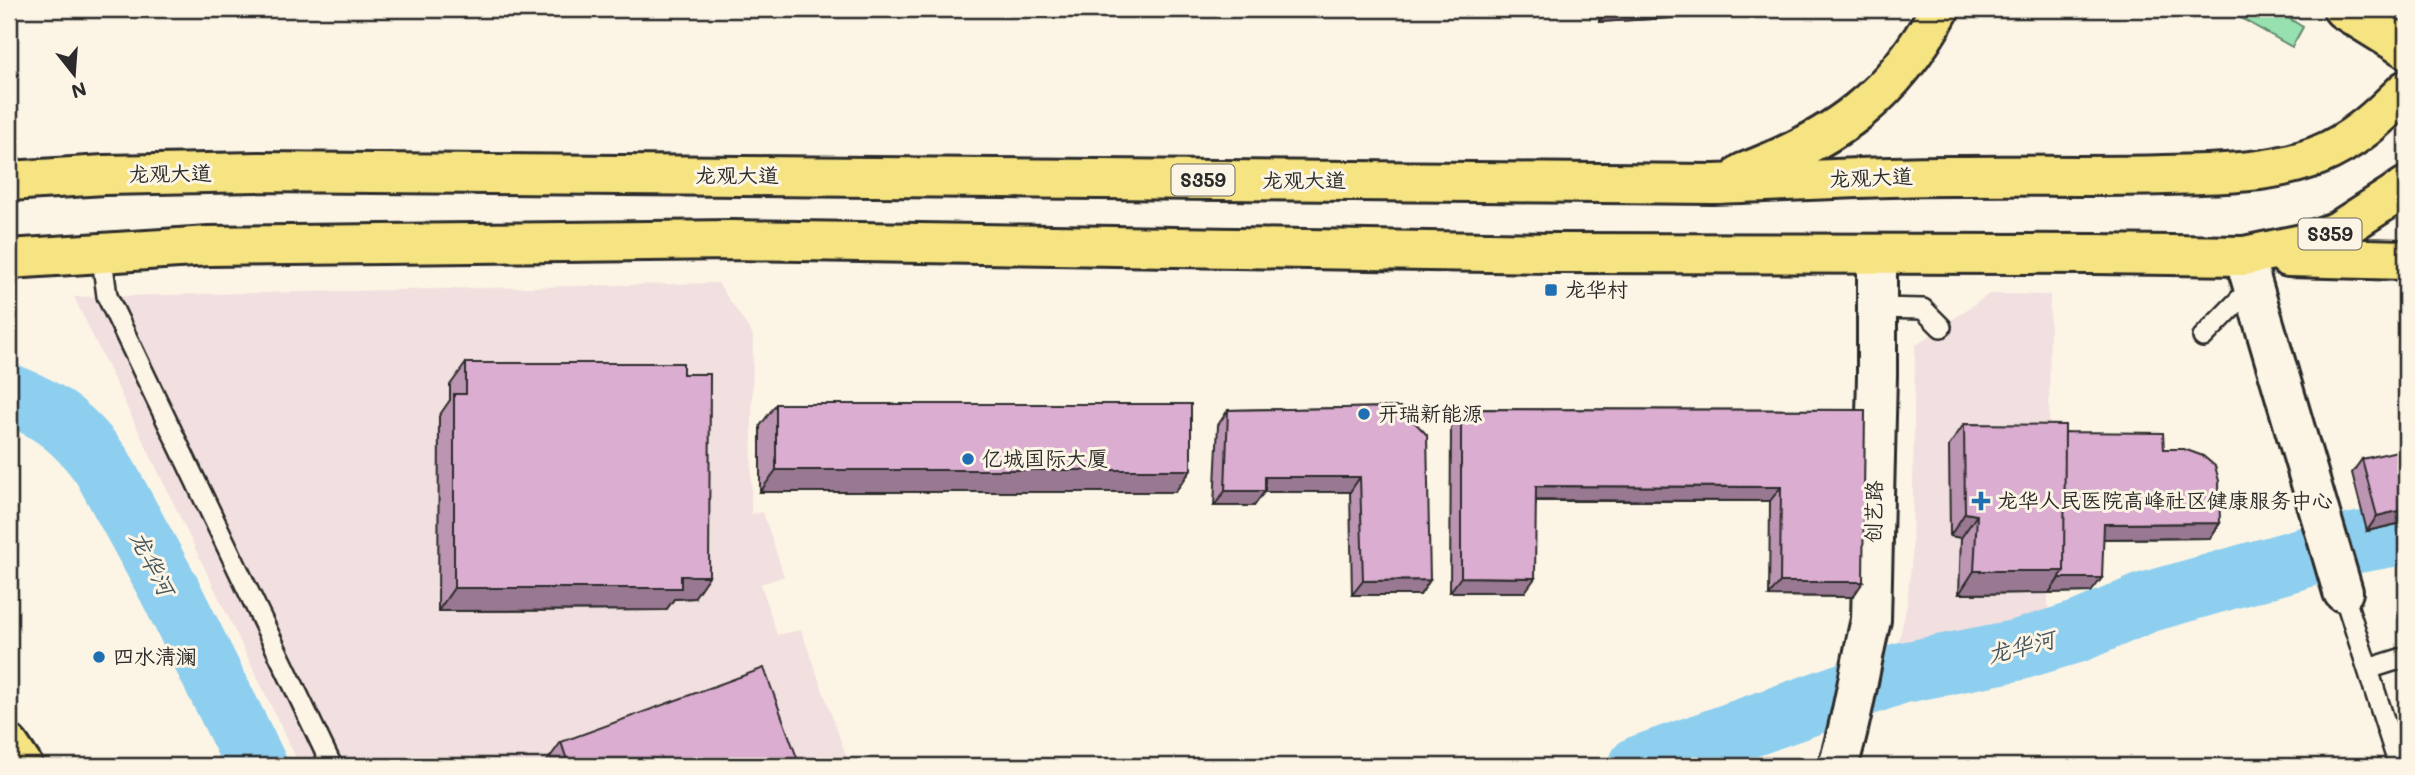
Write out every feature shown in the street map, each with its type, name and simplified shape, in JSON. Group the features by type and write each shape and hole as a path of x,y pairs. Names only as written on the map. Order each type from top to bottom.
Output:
{"main road":[{"path":"1714,184 1802,149 1832,132 1861,110 1909,59 1940,9"},
{"path":"2343,9 2406,48"},
{"name":"龙观大道","path":"9,181 116,175 272,172 1714,184 1952,176 2092,177 2250,171 2306,159 2332,149 2371,125 2406,90"},
{"name":"S359","path":"9,259 209,246 733,240 1568,253 2244,256 2302,244 2338,231 2406,187"},
{"path":"2244,256 2406,260"},
{"path":"9,745 23,766"}],"street":[{"name":"创艺路","path":"1843,753 1871,620 1877,255"},
{"path":"2244,256 2342,589"}],"lane":[{"path":"101,251 107,296 332,766"},
{"path":"2203,337 2245,294 2254,293"},
{"path":"1877,308 1923,309 1941,327"},
{"path":"2342,589 2399,766"},
{"path":"2368,669 2406,657"}],"shaded area":[{"path":"718,283 753,335 751,514 763,512 784,576 761,584 777,635 801,630 850,766 300,766 74,297"},
{"name":"龙华人民医院高峰社区健康服务中心","path":"1989,294 2050,295 2048,610 1915,650 1898,645 1907,604 1912,555 1915,346"}],"green space":[{"path":"2225,9 2274,9 2303,27 2292,47"}],"building":[{"path":"466,363 683,363 683,374 710,374 709,576 681,576 681,588 454,588 454,394 466,394"},
{"name":"亿城国际大厦","path":"776,404 1191,404 1191,470 776,470"},
{"path":"1400,407 1427,435 1430,580 1363,581 1360,477 1265,477 1265,491 1225,491 1228,410"},
{"path":"1461,409 1865,410 1863,582 1780,582 1781,487 1536,486 1535,578 1461,577"},
{"path":"1964,424 2065,425 2064,571 1974,571 1977,515 1965,513"},
{"path":"2065,432 2163,433 2164,449 2184,449 2203,456 2215,466 2219,481 2220,523 2104,524 2102,578 2059,578 2064,571"},
{"path":"2406,449 2406,509 2377,516 2362,459"},
{"path":"764,668 800,766 569,766 561,742"}],"waterway":[{"name":"龙华河","path":"9,394 38,407 61,422 102,466 169,589 257,766"},
{"name":"龙华河","path":"1639,766 1901,673 2018,650 2080,631 2145,603 2355,543 2406,534"}],"place":[{"name":"龙华村","path":"1551,290"},
{"name":"开瑞新能源","path":"1364,414"},
{"name":"亿城国际大厦","path":"968,459"},
{"name":"龙华人民医院高峰社区健康服务中心","path":"1981,501"},
{"name":"四水清澜","path":"99,657"}]}
